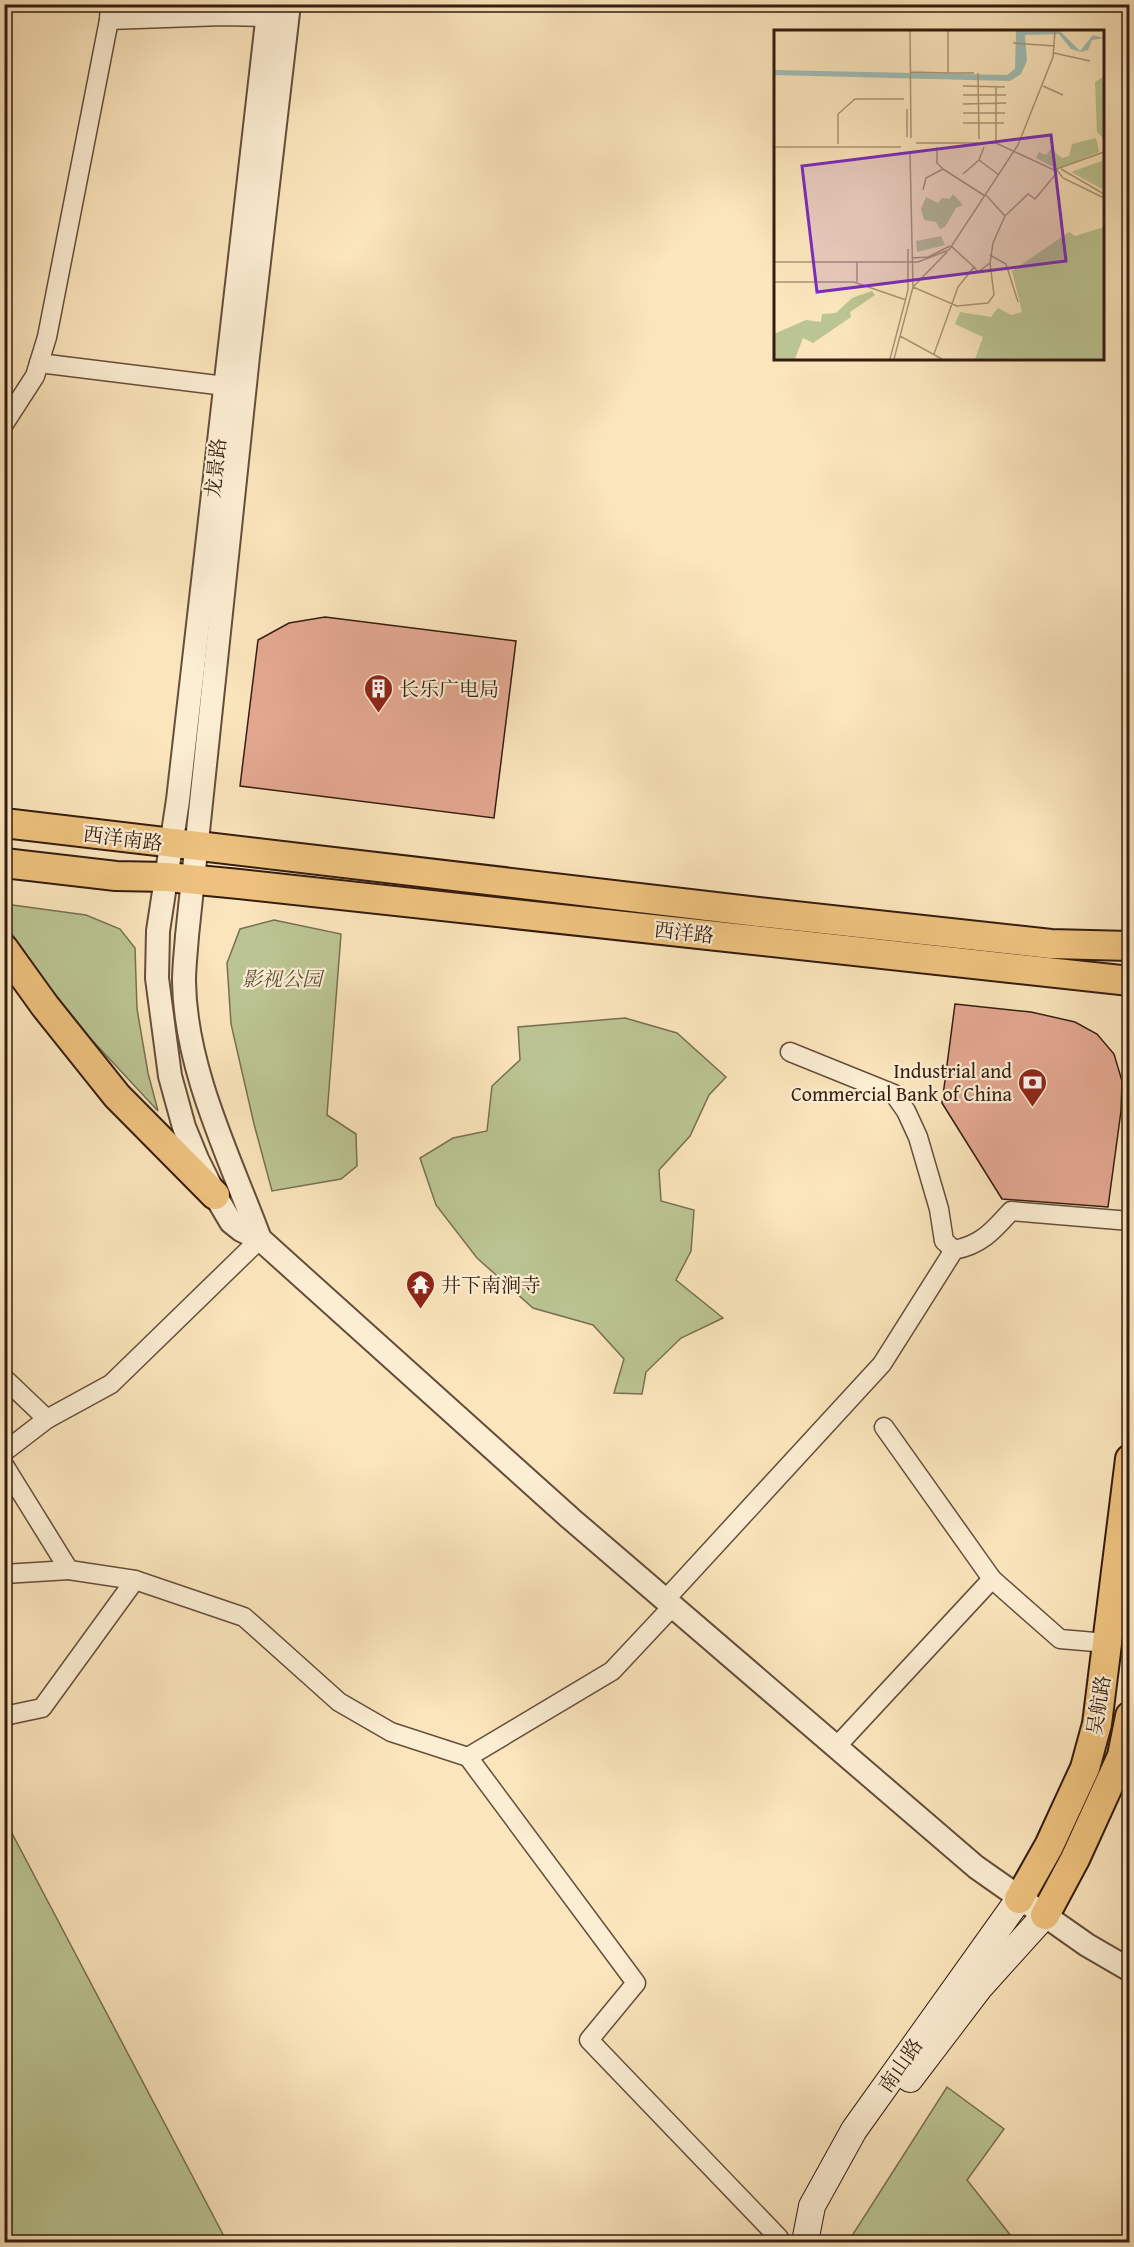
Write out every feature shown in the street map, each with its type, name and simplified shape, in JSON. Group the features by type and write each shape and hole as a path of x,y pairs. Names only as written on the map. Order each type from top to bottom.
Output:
{"main road":[{"name":"西洋南路","path":"4,823 242,852"},
{"name":"西洋路","path":"242,852 1051,944 1130,946"},
{"name":"西洋南路","path":"4,862 116,876 239,884"},
{"name":"西洋路","path":"239,884 1130,981"},
{"path":"1047,971 1051,944"},
{"path":"4,949 45,1006 117,1096 216,1196"},
{"name":"吴航路","path":"1019,1899 1049,1846 1085,1768 1097,1724 1130,1459"},
{"name":"吴航路","path":"1045,1915 1126,1756 1130,1716"},
{"name":"南山路","path":"805,2242 812,2206 854,2130 1019,1899"},
{"name":"南山路","path":"821,2242 830,2202 863,2139 980,1987 1045,1915"}],"street":[{"path":"184,845 248,356 289,4"},
{"path":"4,424 35,376 49,325 109,12 268,11"},
{"name":"龙景路","path":"260,1239 241,1230 231,1221 197,1159 184,1127 170,1076 158,989 158,932 180,879 184,845 178,800 268,11"},
{"path":"39,363 225,386"},
{"path":"180,879 184,982 198,1071 211,1115 260,1239 570,1518 976,1867 1087,1945 1130,1970"},
{"path":"789,1052 894,1094 906,1111 918,1137 939,1209 944,1241 954,1250"},
{"path":"468,1758 612,1671 882,1364 954,1250 972,1247 993,1230 1011,1210 1130,1221"},
{"path":"4,1452 47,1419 111,1384 260,1239"},
{"path":"4,1378 47,1419"},
{"path":"884,1428 992,1579 1060,1638 1107,1643"},
{"path":"4,1465 69,1570"},
{"path":"4,1574 69,1570 135,1580 244,1617 339,1702 391,1732 468,1758 636,1983 589,2040 779,2238"},
{"path":"836,1747 992,1579"},
{"path":"4,1716 42,1708 135,1580"}],"green space":[{"path":"5,904 86,915 120,929 135,948 137,1009 148,1073 158,1111 91,1039 47,984 5,924"},
{"name":"影视公园","path":"274,920 341,934 327,1115 356,1134 357,1166 341,1179 272,1191 231,1024 227,963 240,929"},
{"path":"625,1018 677,1033 726,1077 709,1095 690,1136 659,1170 661,1201 694,1210 691,1251 676,1280 723,1318 681,1338 646,1372 642,1394 614,1393 624,1359 593,1325 533,1308 477,1258 436,1205 420,1158 453,1138 487,1131 492,1086 520,1060 518,1027"},
{"path":"5,1820 227,2242 5,2242"},
{"path":"947,2087 1004,2129 967,2180 1011,2236 1004,2242 848,2242"}],"building":[{"name":"长乐广电局","path":"325,617 516,641 494,818 240,786 258,640 289,623"},
{"name":"Industrial and Commercial Bank of China","path":"955,1004 1031,1012 1075,1022 1097,1034 1114,1054 1122,1081 1121,1111 1108,1207 1002,1199 942,1103"}],"place":[{"name":"长乐广电局","path":"378,714"},
{"name":"Industrial and Commercial Bank of China","path":"1033,1108"},
{"name":"井下南涧寺","path":"420,1310"}]}
